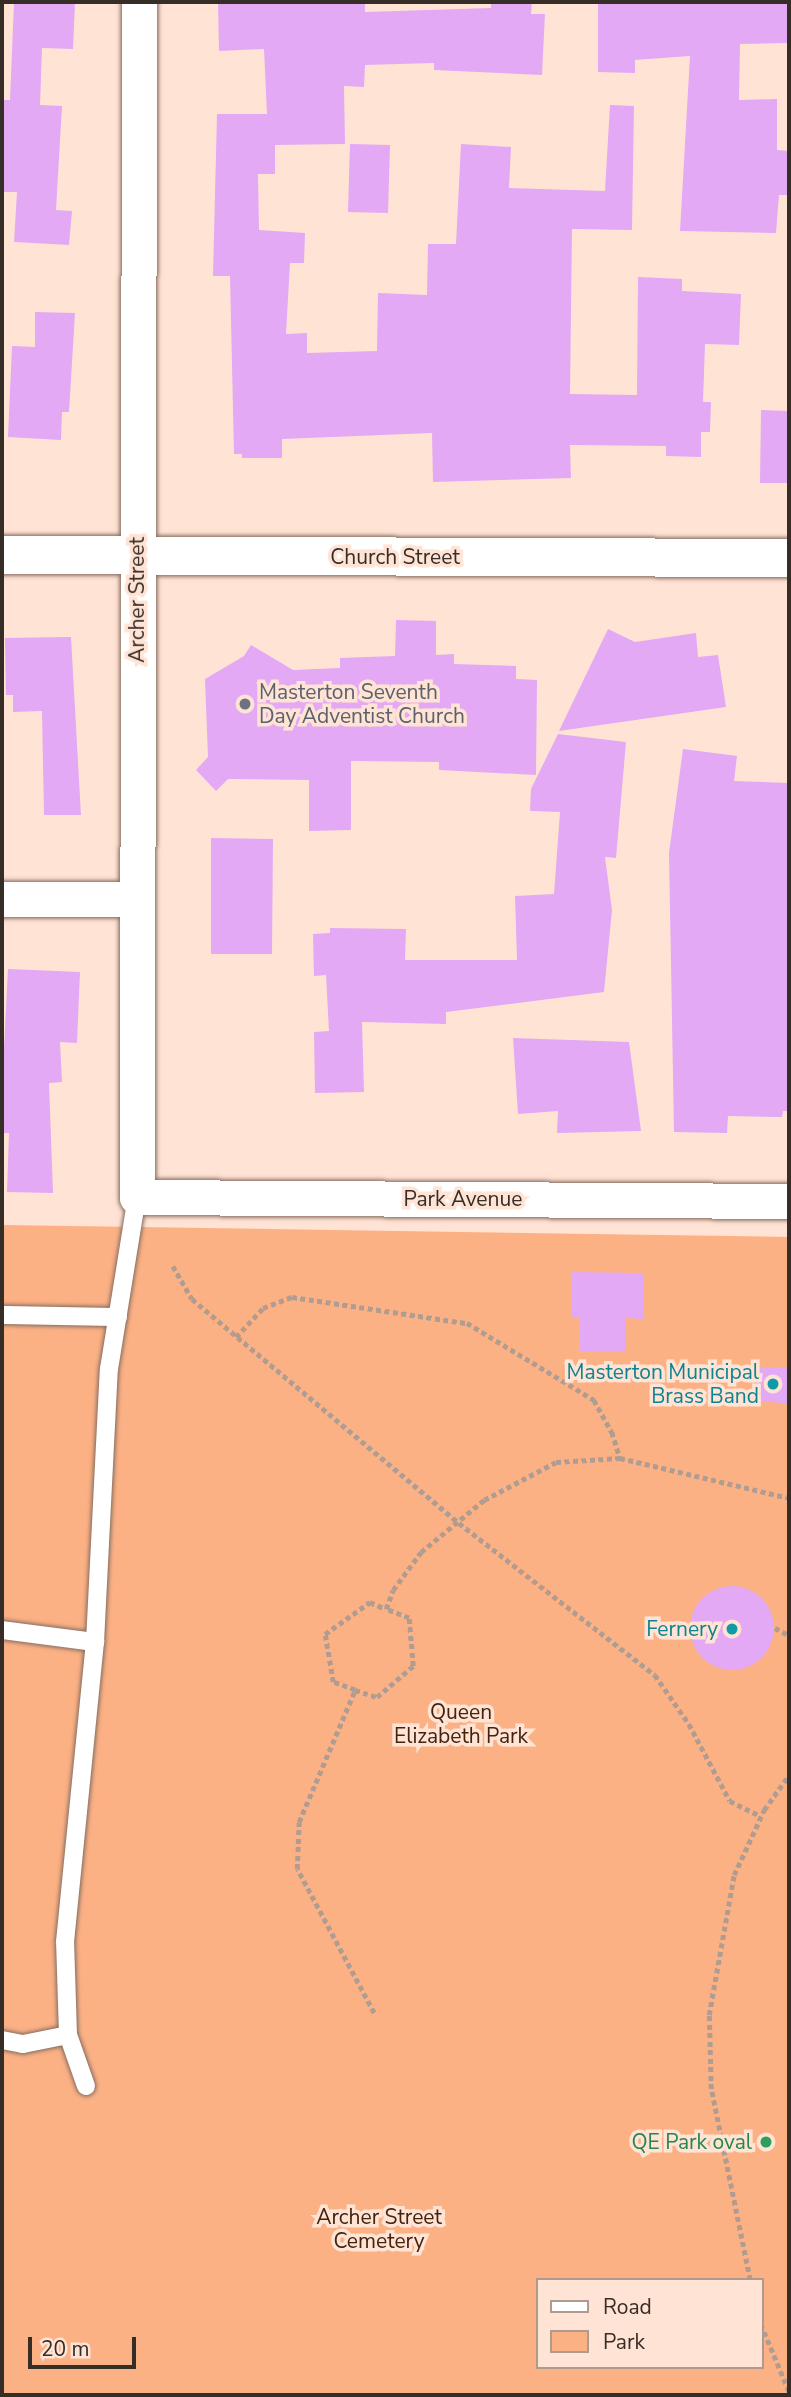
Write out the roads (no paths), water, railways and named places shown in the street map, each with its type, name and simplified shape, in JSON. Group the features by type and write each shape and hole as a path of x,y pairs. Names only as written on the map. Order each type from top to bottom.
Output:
{"street":[{"name":"Archer Street","path":"137,1197 139,2"},
{"name":"Church Street","path":"2,555 789,558"},
{"path":"2,899 136,898"},
{"name":"Park Avenue","path":"137,1197 789,1201"}],"lane":[{"path":"86,2086 68,2035 65,1942 95,1642 109,1369 137,1197"},
{"path":"2,1315 118,1317"},
{"path":"2,1630 95,1642"},
{"path":"2,2040 23,2043 68,2035"}],"place":[{"name":"Masterton Seventh Day Adventist Church","path":"245,704"},
{"name":"Masterton Municipal Brass Band","path":"773,1384"},
{"name":"Fernery","path":"732,1629"},
{"name":"QE Park oval","path":"766,2142"}],"park label":[{"name":"Queen Elizabeth Park","path":"461,1724"},
{"name":"Archer Street Cemetery","path":"379,2229"}]}
